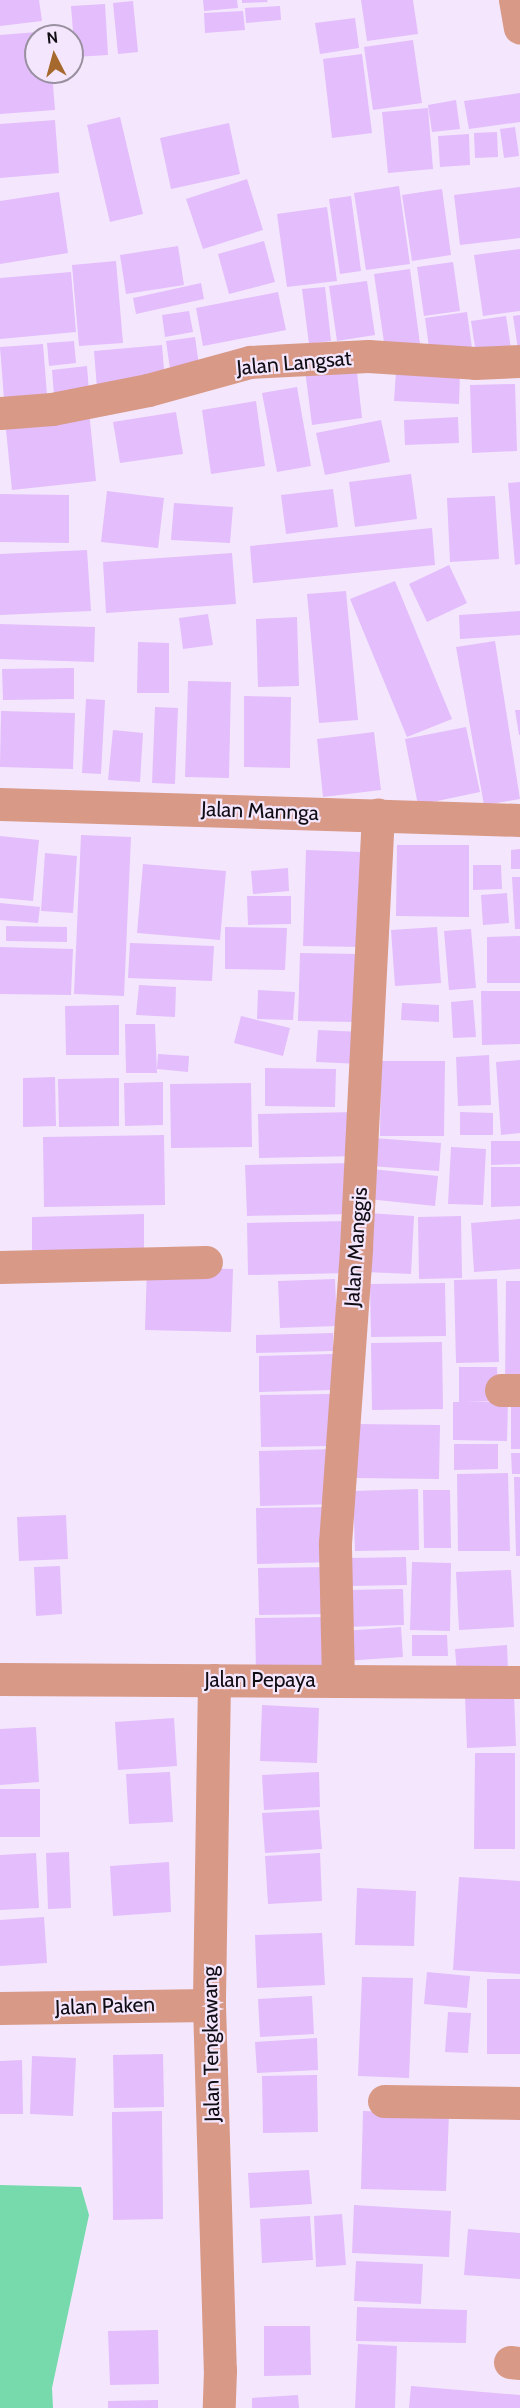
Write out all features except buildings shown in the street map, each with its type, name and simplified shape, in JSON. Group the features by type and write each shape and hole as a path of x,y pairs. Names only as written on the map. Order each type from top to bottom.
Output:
{"street":[{"path":"515,0 520,28"},
{"name":"Jalan Langsat","path":"0,413 52,409 148,390 250,362 368,356 475,363 520,361"},
{"name":"Jalan Mannga","path":"0,804 520,820"},
{"name":"Jalan Manggis","path":"338,1680 335,1543 356,1248 378,814"},
{"path":"0,1268 206,1262"},
{"name":"Jalan Pepaya","path":"0,1679 520,1682"},
{"name":"Jalan Tengkawang","path":"214,1680 209,2004 220,2370 219,2408"},
{"name":"Jalan Paken","path":"0,2008 209,2004"},
{"path":"384,2101 520,2103"}],"green space":[{"path":"0,2185 81,2187 89,2215 52,2388 53,2408 0,2408"}]}
